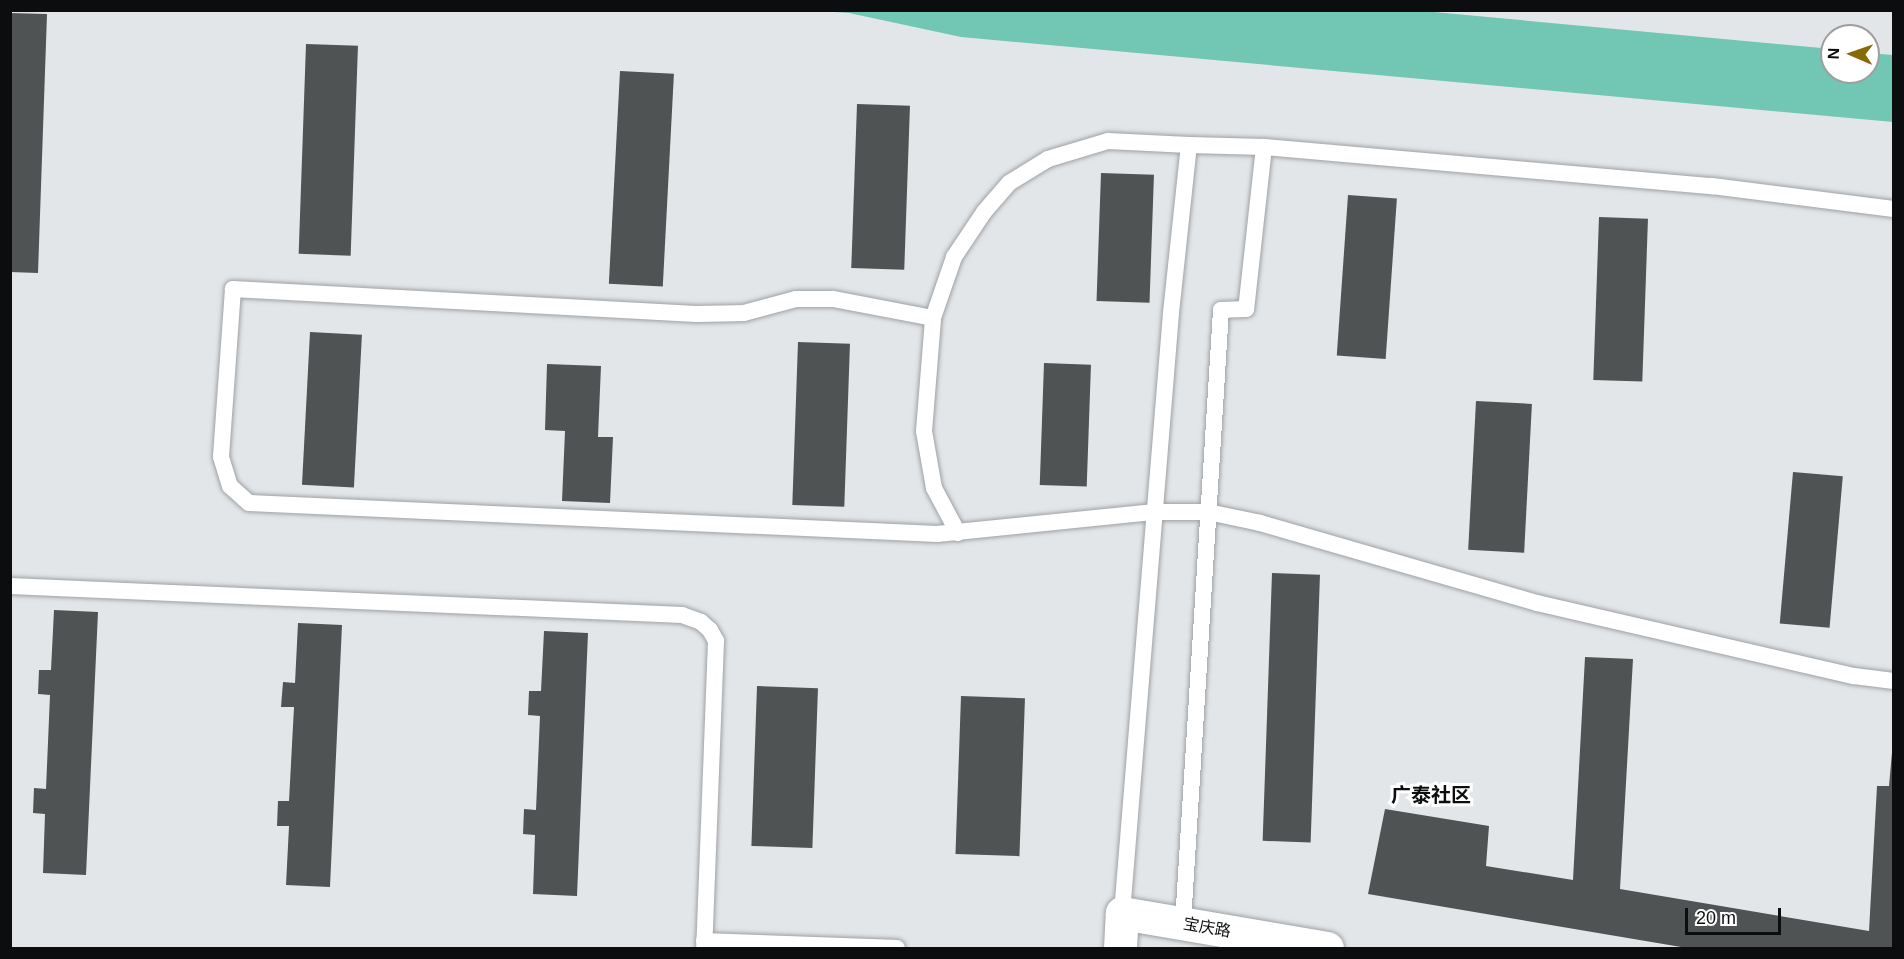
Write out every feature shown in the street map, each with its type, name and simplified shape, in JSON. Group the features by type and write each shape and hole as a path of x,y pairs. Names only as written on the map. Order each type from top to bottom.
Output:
{"main road":[{"name":"宝庆路","path":"1122,913 1182,936 1327,948"},
{"path":"1120,948 1122,913"}],"lane":[{"path":"958,532 934,488 924,431 933,318 954,257 984,212 1009,183 1048,159 1108,141 1264,147 1712,186 1893,209"},
{"path":"1122,913 1171,313 1189,145"},
{"path":"1182,936 1221,310 1246,309 1264,147"},
{"path":"933,318 833,299 796,299 744,313 696,314 233,289 221,457 230,486 249,503 937,534 1155,512 1208,512 1260,523 1537,603 1854,676 1893,681"},
{"path":"10,586 682,615 701,622 710,630 716,641 704,945 897,948"}],"shaded area":[{"path":"1412,10 1820,48 1820,84 1880,84 1880,54 1893,55 1893,122 961,37 849,13 820,11"}],"building":[{"path":"10,13 47,14 38,273 10,272"},
{"path":"306,44 358,46 351,256 299,254"},
{"path":"620,71 674,74 663,287 609,284"},
{"path":"857,104 910,106 904,270 851,268"},
{"path":"1101,173 1154,175 1150,303 1097,301"},
{"path":"1348,195 1397,198 1386,359 1337,356"},
{"path":"1599,217 1648,219 1642,382 1593,380"},
{"path":"310,332 362,335 354,488 302,485"},
{"path":"798,342 850,344 844,507 792,505"},
{"path":"1044,363 1091,365 1087,487 1040,485"},
{"path":"547,364 601,366 598,437 613,437 610,503 562,501 565,431 545,430"},
{"path":"1476,401 1532,404 1524,553 1468,550"},
{"path":"1793,472 1843,476 1830,628 1780,623"},
{"path":"1272,573 1320,575 1311,843 1263,841"},
{"path":"54,610 98,612 86,875 43,873 45,814 33,813 34,788 46,789 50,695 38,694 39,670 51,670"},
{"path":"298,623 342,625 330,887 286,885 289,826 277,826 278,801 289,801 294,707 281,707 283,682 295,683"},
{"path":"544,631 588,633 577,896 533,894 535,835 523,834 524,809 536,810 540,716 528,715 529,691 541,691"},
{"path":"1585,657 1633,659 1620,889 1869,931 1877,786 1889,786 1894,730 1894,948 1687,948 1368,894 1385,809 1489,826 1486,866 1573,880"},
{"path":"757,686 818,688 812,848 751,846"},
{"path":"961,696 1025,698 1019,856 955,854"}],"district":[{"name":"广泰社区","path":"1431,795"}]}
